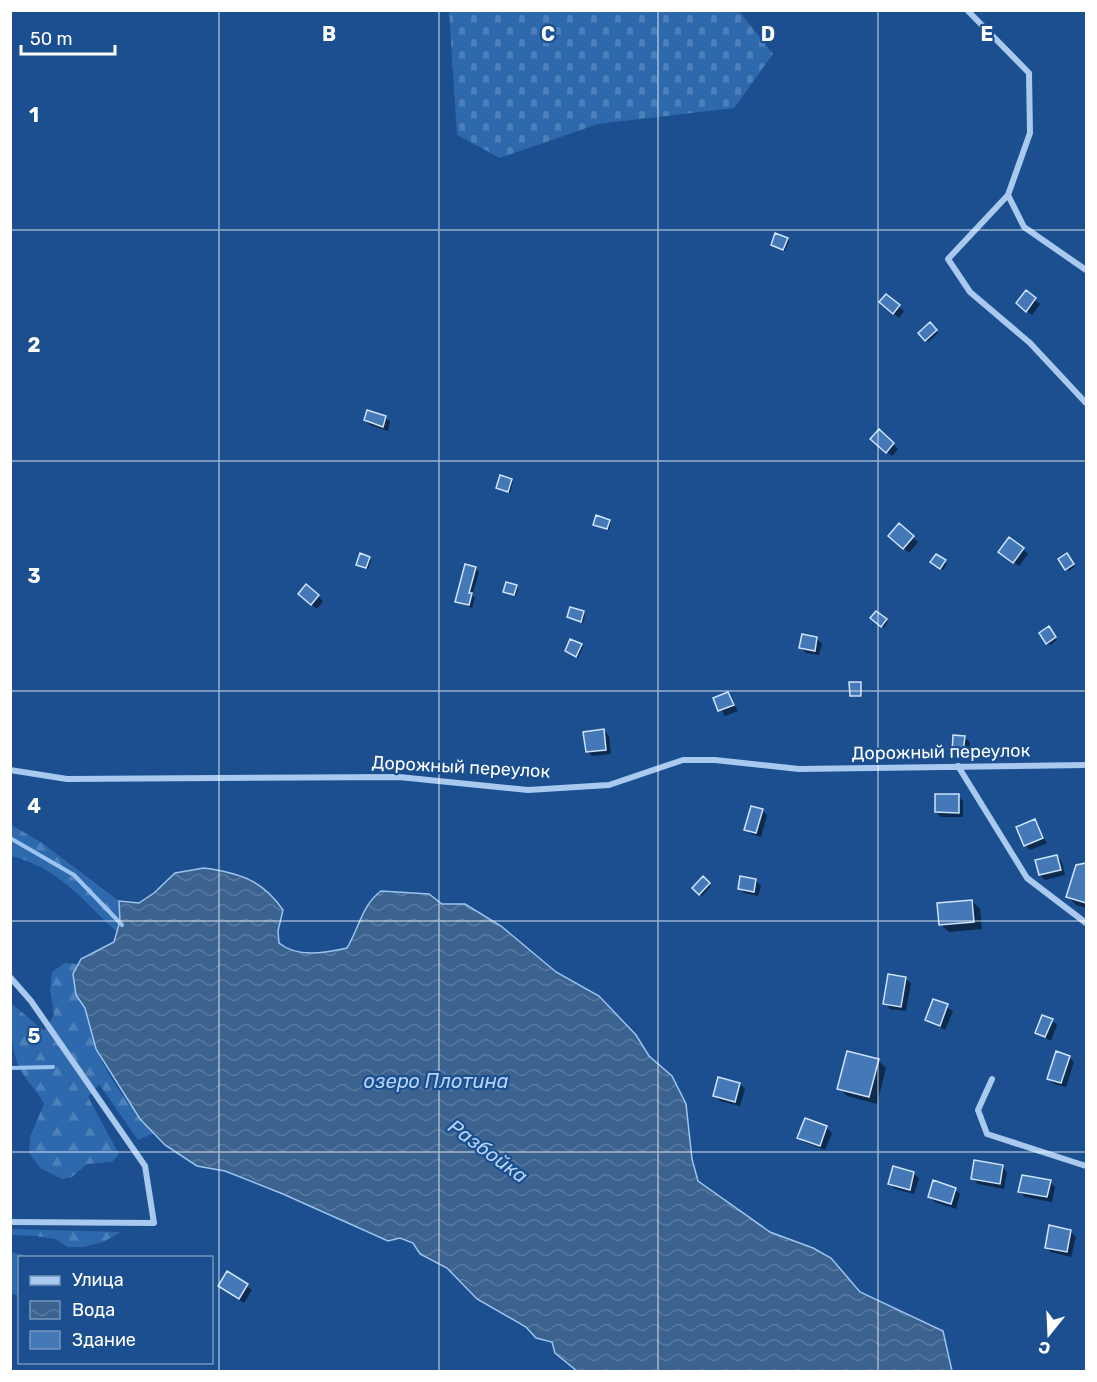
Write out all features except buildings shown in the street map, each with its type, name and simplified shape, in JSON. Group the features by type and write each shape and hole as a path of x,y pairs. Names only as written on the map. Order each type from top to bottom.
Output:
{"street":[{"path":"968,10 1029,73 1030,133 1008,195 948,259 970,292 1030,343 1086,403"},
{"path":"1008,195 1024,227 1086,270"},
{"name":"Дорожный переулок","path":"10,770 67,779 399,777 528,790 609,785 683,760 716,760 799,769 1086,765"},
{"path":"958,766 1027,878 1086,923"},
{"path":"10,977 31,1001 145,1166 154,1223 10,1221"},
{"path":"992,1079 978,1110 987,1134 1086,1166"}],"green space":[{"path":"449,11 739,11 773,54 734,108 598,124 500,158 457,135"},
{"path":"10,824 42,843 119,901 120,921 117,932 56,877 28,861 11,856"},
{"path":"65,963 78,964 74,976 75,986 87,1013 94,1043 107,1071 121,1093 154,1133 138,1140 99,1084 88,1097 119,1154 112,1162 87,1164 72,1177 62,1179 40,1168 29,1153 30,1137 44,1104 25,1077 16,1059 12,1041 11,1003 44,1031 54,1015 50,990 52,972"},
{"path":"10,1229 121,1232 103,1242 83,1247 68,1247 55,1239 11,1235"},
{"path":"11,1252 27,1256 18,1256 18,1298 11,1293"}],"water":[{"name":"озеро Плотина","path":"204,868 229,872 267,891 283,910 278,931 279,943 294,951 321,953 347,948 369,903 381,891 429,894 442,904 465,904 501,926 556,972 599,996 636,1035 649,1056 672,1076 686,1104 692,1159 698,1181 770,1232 813,1248 831,1258 860,1292 943,1331 952,1371 577,1371 555,1353 552,1342 536,1338 526,1327 477,1299 447,1268 420,1254 413,1243 400,1238 388,1241 225,1171 197,1166 165,1145 140,1119 96,1049 85,1008 76,995 73,974 81,959 114,942 120,921 119,901 139,903 154,893 175,873"}],"waterway":[{"path":"10,838 74,875 122,925"},
{"name":"Разбойка","path":"10,1068 53,1067"}]}
